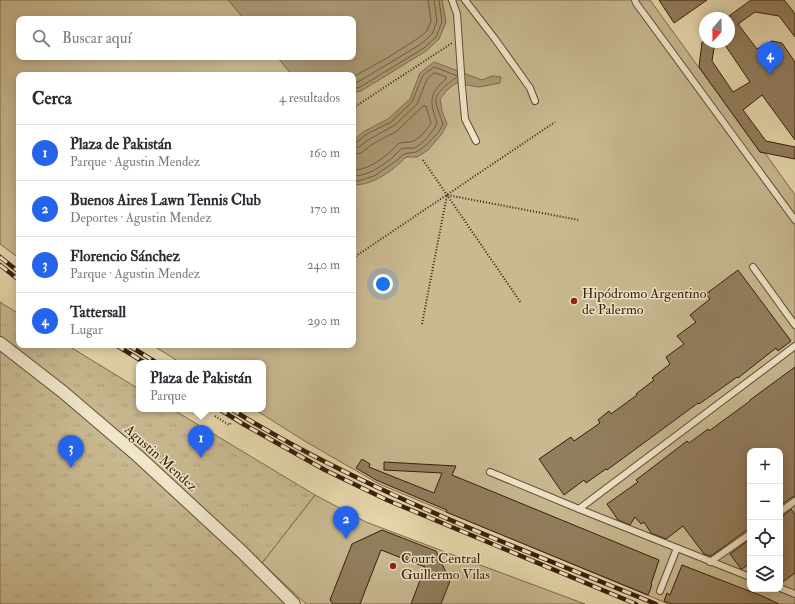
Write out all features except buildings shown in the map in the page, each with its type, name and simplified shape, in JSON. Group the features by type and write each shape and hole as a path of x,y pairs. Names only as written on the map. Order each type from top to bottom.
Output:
{"street":[{"name":"Agustin Mendez","path":"0,343 62,392 138,456 242,552 294,604"}],"lane":[{"path":"452,0 457,14 465,119 476,141"},
{"path":"465,0 530,88 535,101"},
{"path":"635,0 795,220"},
{"path":"753,267 795,325"},
{"path":"578,509 795,346"},
{"path":"490,472 578,509 747,576"},
{"path":"783,510 795,501"},
{"path":"710,562 747,536"},
{"path":"660,591 677,548"},
{"path":"783,589 795,594"}],"path":[{"path":"356,106 448,45 459,41"},
{"path":"356,256 555,122"},
{"path":"423,160 521,304"},
{"path":"447,195 579,220"},
{"path":"422,324 447,195"},
{"path":"215,416 229,425 230,423"}],"green space":[{"name":"Hipódromo Argentino de Palermo","path":"0,0 650,0 760,152 765,153 795,195 795,604 668,604 379,484 303,440 259,412 266,412 266,360 176,360 157,348 356,348 356,72 16,72 16,256 0,244"},
{"path":"0,302 16,312 16,348 72,348 136,387 136,412 177,412 315,495 262,563 118,431 48,373 0,336"},
{"path":"0,351 44,383 107,435 198,518 285,604 0,604"},
{"path":"315,495 366,522 585,604 306,604 262,563"}],"water":[{"path":"228,0 442,0 446,22 439,39 426,51 361,91 356,92 356,72 290,72 280,60 356,60 356,16 241,16"},
{"path":"434,62 482,80 492,76 501,77 500,83 479,87 456,83 447,90 440,99 442,111 447,124 441,135 428,150 417,157 406,157 389,172 375,180 368,183 356,185 356,138 363,132 388,119 410,99 420,73"}],"railway":[{"path":"0,257 16,270"},
{"path":"0,265 16,278"},
{"path":"121,348 140,360"},
{"path":"133,348 152,360"},
{"path":"224,412 325,470 387,500 636,604"},
{"path":"236,412 281,439 386,491 493,538 656,604"}],"place":[{"name":"Tattersall","path":"770,75"},
{"name":"Hipódromo Argentino de Palermo","path":"574,301"},
{"name":"Plaza de Pakistán","path":"201,458"},
{"name":"Florencio Sánchez","path":"71,468"},
{"name":"Buenos Aires Lawn Tennis Club","path":"346,539"},
{"name":"Court Central Guillermo Vilas","path":"393,566"}]}
